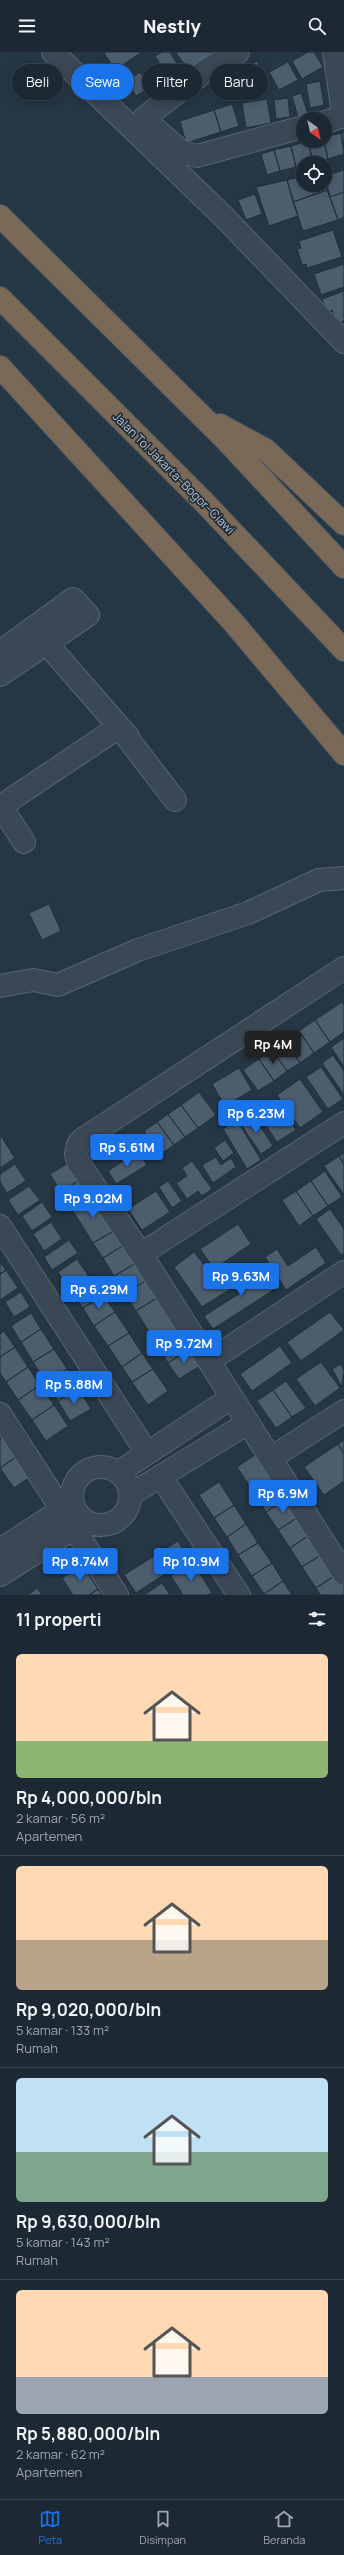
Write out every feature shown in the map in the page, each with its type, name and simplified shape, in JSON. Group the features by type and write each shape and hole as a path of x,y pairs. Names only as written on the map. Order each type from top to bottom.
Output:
{"highway":[{"path":"0,216 200,414 344,567"},
{"name":"Jalan Tol Jakarta–Bogor–Ciawi","path":"0,298 205,503 344,650"},
{"path":"0,367 233,622 344,754"},
{"path":"200,414 266,450 344,524"}],"street":[{"path":"53,52 223,216 344,342"},
{"path":"72,52 182,152 197,156 296,129"},
{"path":"144,118 208,68 238,52"},
{"path":"332,120 341,117 343,113 334,52"},
{"path":"0,652 41,636"},
{"path":"0,674 41,636"},
{"path":"41,636 178,798"},
{"path":"24,842 0,805 119,727"},
{"path":"0,986 33,980 58,985 138,950 248,913 319,880 344,878"},
{"path":"341,1561 231,1398 140,1254 78,1162 76,1154 78,1144 344,968"},
{"path":"140,1254 344,1123"},
{"path":"0,1226 147,1453"},
{"path":"209,1361 344,1272"},
{"path":"119,1472 231,1398"},
{"path":"271,1458 344,1411"},
{"path":"0,1414 67,1507 77,1513 80,1525 117,1595"},
{"path":"130,1495 248,1423"},
{"path":"0,1550 67,1507 72,1489 79,1476 91,1468 105,1467 119,1472 127,1482 130,1495 127,1510 116,1522 100,1525 80,1525 0,1575"},
{"path":"161,1477 239,1595"}],"building":[{"path":"142,52 124,64 111,64 104,53"},
{"path":"162,52 170,52 177,64 160,64 155,56"},
{"path":"212,52 215,56 202,65 202,64 184,64 176,53"},
{"path":"308,52 314,52 323,67 302,79 292,61"},
{"path":"288,62 298,80 279,90 269,72"},
{"path":"140,72 142,76 142,92 136,96 134,93 134,76"},
{"path":"320,81 324,105 310,108 306,84"},
{"path":"301,93 307,112 297,112 292,96"},
{"path":"288,98 290,117 276,119 274,100"},
{"path":"267,100 271,123 246,128 242,103"},
{"path":"232,104 239,126 221,132 214,110"},
{"path":"214,110 221,132 186,143 180,121"},
{"path":"344,132 344,147 341,133"},
{"path":"341,133 344,154 332,158 332,156 327,156 326,148 332,148 332,135"},
{"path":"296,145 296,148 310,148 312,156 296,156 296,167 291,146"},
{"path":"291,146 296,167 280,171 274,150"},
{"path":"310,148 326,148 327,156 312,156"},
{"path":"274,150 280,171 267,175 261,154"},
{"path":"344,170 344,192 330,197 329,192 332,192 332,174"},
{"path":"296,178 296,192 321,192 293,202 287,180"},
{"path":"287,180 298,216 269,226 256,187"},
{"path":"321,192 328,192 338,220 303,231 293,202"},
{"path":"344,192 344,217 338,220 330,197"},
{"path":"255,194 262,214 246,220 238,200"},
{"path":"333,230 342,257 307,268 306,264 302,265 297,249 301,248 299,241"},
{"path":"344,264 344,287 321,295 314,274"},
{"path":"344,291 344,321 337,323 332,310 327,312 322,299"},
{"path":"49,904 61,931 42,940 29,913"},
{"path":"342,1002 344,1005 344,1032 330,1042 315,1020"},
{"path":"315,1020 330,1042 314,1053 299,1031"},
{"path":"299,1031 314,1053 300,1063 285,1041"},
{"path":"344,1038 344,1067 331,1047"},
{"path":"285,1041 300,1063 287,1071 272,1050"},
{"path":"272,1050 287,1071 274,1081 259,1059"},
{"path":"333,1055 344,1071 344,1095 322,1063"},
{"path":"259,1059 274,1081 258,1091 243,1070"},
{"path":"321,1067 343,1099 328,1109 306,1077"},
{"path":"239,1068 252,1090 225,1106 212,1084"},
{"path":"300,1079 323,1112 300,1128 277,1095"},
{"path":"199,1092 216,1115 198,1128 181,1105"},
{"path":"181,1105 198,1128 185,1137 168,1114"},
{"path":"282,1109 296,1130 277,1142 263,1121"},
{"path":"168,1114 185,1137 174,1145 157,1122"},
{"path":"252,1114 273,1146 261,1154 239,1122"},
{"path":"237,1120 261,1160 247,1169 223,1129"},
{"path":"157,1122 174,1145 161,1154 144,1131"},
{"path":"1,1136 15,1158 0,1168 0,1137"},
{"path":"225,1140 234,1153 223,1161 214,1148"},
{"path":"138,1151 147,1165 116,1184 108,1171"},
{"path":"344,1153 344,1164 339,1156"},
{"path":"339,1156 344,1164 344,1195 324,1166"},
{"path":"216,1157 221,1165 231,1158 236,1167 213,1183 202,1165"},
{"path":"72,1161 82,1178 61,1192 50,1174"},
{"path":"192,1161 212,1189 202,1196 198,1191 187,1199 176,1183 187,1176 182,1168"},
{"path":"15,1164 26,1181 7,1193 0,1182 0,1174"},
{"path":"325,1171 342,1197 328,1206 311,1181"},
{"path":"82,1178 93,1195 71,1208 61,1192"},
{"path":"168,1181 182,1201 172,1208 159,1187"},
{"path":"311,1181 328,1206 313,1216 296,1191"},
{"path":"29,1186 40,1200 18,1215 8,1200"},
{"path":"156,1191 170,1212 142,1230 128,1209"},
{"path":"296,1191 313,1216 299,1226 282,1200"},
{"path":"93,1195 115,1230 93,1243 71,1208"},
{"path":"42,1202 52,1217 32,1231 22,1216"},
{"path":"330,1209 344,1229 344,1253 341,1255 316,1219"},
{"path":"51,1222 62,1239 44,1251 33,1234"},
{"path":"238,1224 251,1244 214,1269 200,1249"},
{"path":"115,1230 124,1245 103,1258 93,1243"},
{"path":"69,1240 78,1253 52,1270 44,1257"},
{"path":"124,1245 136,1263 114,1276 103,1258"},
{"path":"316,1247 326,1263 286,1290 265,1257 277,1249 288,1266"},
{"path":"194,1252 217,1282 225,1277 232,1288 202,1307 174,1267"},
{"path":"77,1259 88,1275 69,1289 58,1272"},
{"path":"0,1262 6,1270 0,1274"},
{"path":"136,1263 147,1280 125,1294 114,1276"},
{"path":"251,1264 260,1280 266,1276 275,1289 213,1329 204,1316 248,1288 238,1272"},
{"path":"6,1270 18,1288 0,1300 0,1274"},
{"path":"92,1279 103,1295 83,1308 72,1293"},
{"path":"147,1280 157,1298 136,1311 125,1294"},
{"path":"21,1292 30,1307 14,1317 5,1302"},
{"path":"103,1295 115,1312 94,1326 83,1308"},
{"path":"157,1298 178,1331 157,1344 136,1311"},
{"path":"115,1312 129,1333 108,1346 94,1326"},
{"path":"330,1312 344,1330 301,1361 287,1342"},
{"path":"31,1313 41,1329 21,1342 11,1326"},
{"path":"41,1329 54,1349 33,1362 21,1342"},
{"path":"4,1331 15,1347 0,1357 0,1334"},
{"path":"178,1331 189,1349 168,1363 157,1344"},
{"path":"129,1333 142,1353 122,1367 108,1346"},
{"path":"280,1346 292,1363 252,1391 240,1374"},
{"path":"15,1347 28,1367 6,1382 0,1373 0,1357"},
{"path":"54,1349 67,1369 46,1382 33,1362"},
{"path":"189,1349 200,1366 179,1379 168,1363"},
{"path":"142,1353 153,1369 132,1382 122,1367"},
{"path":"321,1362 340,1388 315,1406 296,1379"},
{"path":"341,1364 344,1371 342,1387 332,1369"},
{"path":"28,1367 40,1385 18,1400 6,1382"},
{"path":"67,1369 78,1388 58,1401 46,1382"},
{"path":"153,1369 168,1391 148,1405 132,1382"},
{"path":"286,1381 306,1408 292,1417 273,1390"},
{"path":"40,1385 54,1405 32,1420 18,1400"},
{"path":"78,1388 91,1409 70,1421 58,1401"},
{"path":"273,1390 292,1417 276,1428 257,1401"},
{"path":"54,1405 68,1426 46,1441 32,1420"},
{"path":"6,1435 19,1455 0,1468 0,1439"},
{"path":"344,1440 344,1454 338,1444"},
{"path":"338,1444 344,1454 344,1481 324,1495 304,1467"},
{"path":"258,1453 276,1480 255,1494 237,1467"},
{"path":"19,1455 33,1475 14,1488 0,1468"},
{"path":"276,1480 287,1498 266,1512 255,1494"},
{"path":"219,1482 234,1505 214,1518 199,1495"},
{"path":"287,1498 300,1516 278,1530 266,1512"},
{"path":"234,1505 246,1524 227,1537 214,1518"},
{"path":"300,1516 311,1534 290,1548 278,1530"},
{"path":"246,1524 258,1543 238,1555 227,1537"},
{"path":"311,1534 324,1553 302,1567 290,1548"},
{"path":"178,1541 188,1558 170,1569 160,1552"},
{"path":"258,1543 272,1563 252,1576 238,1555"},
{"path":"324,1553 337,1574 316,1588 302,1567"},
{"path":"154,1556 165,1574 136,1593 124,1575"},
{"path":"193,1562 212,1593 208,1595 183,1595 171,1576"},
{"path":"272,1563 283,1581 264,1594 252,1576"},
{"path":"82,1565 98,1589 89,1595 73,1595 62,1578"},
{"path":"337,1574 344,1584 344,1595 320,1595 316,1588"},
{"path":"283,1581 292,1595 264,1595 264,1594"},
{"path":"162,1583 170,1595 144,1595"},
{"path":"37,1588 42,1595 28,1595"},
{"path":"98,1589 102,1595 89,1595"}]}
